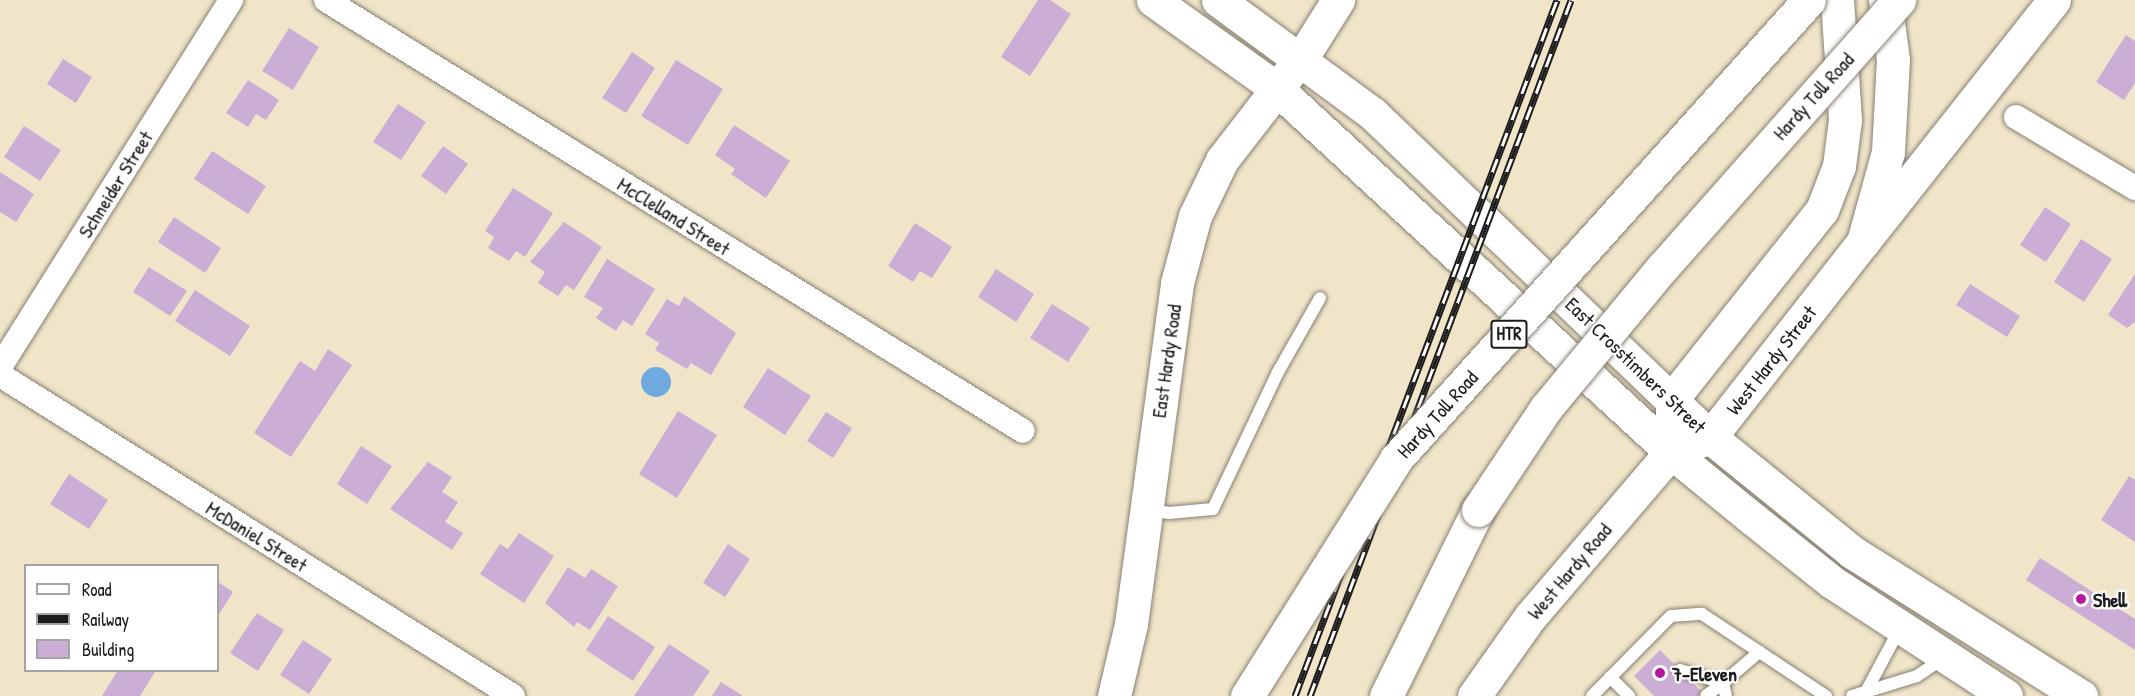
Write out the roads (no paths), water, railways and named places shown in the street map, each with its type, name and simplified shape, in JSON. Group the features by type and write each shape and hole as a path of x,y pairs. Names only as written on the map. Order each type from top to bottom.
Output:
{"main road":[{"name":"East Crosstimbers Street","path":"1153,0 1276,88 1671,452 1832,582 2006,696"},
{"name":"East Crosstimbers Street","path":"1218,0 1373,114 1710,437 1852,552 2080,696"},
{"name":"East Hardy Road","path":"1114,696 1147,508 1164,360 1195,216 1222,160 1276,88 1301,59 1338,0"},
{"name":"Hardy Toll Road","path":"1247,696 1396,459 1809,0"},
{"path":"1710,437 1671,452 1672,399 1822,210 1839,166 1845,120 1837,0"},
{"name":"West Hardy Street","path":"1710,437 1863,243 1888,152 1893,60 1885,0"},
{"name":"Hardy Toll Road","path":"1386,696 1478,510 1546,408 1655,276 1899,0"},
{"path":"1863,243 2054,0"},
{"name":"West Hardy Road","path":"1474,696 1530,617 1671,452"},
{"path":"1905,631 1935,603"}],"street":[{"name":"Schneider Street","path":"0,367 231,0"},
{"name":"McClelland Street","path":"326,0 1023,431"},
{"path":"2016,117 2135,188"},
{"name":"McDaniel Street","path":"0,375 513,696"}],"lane":[{"path":"1147,508 1169,513 1214,509 1278,372 1320,298"},
{"path":"1592,696 1671,616 1702,614 1826,696"},
{"path":"1868,688 1905,631"},
{"path":"1706,696 1759,652"},
{"path":"1852,696 1868,688 1917,676 1946,657"},
{"path":"1680,670 1723,683"},
{"path":"1610,677 1629,696"},
{"path":"1723,683 1726,696"}],"water":[{"path":"656,367 666,372 671,382 666,392 656,397 646,392 641,382 646,372"}],"railway":[{"path":"1295,696 1557,0"},
{"path":"1310,696 1571,0"}],"place":[{"name":"Shell","path":"2081,599"},
{"name":"7-Eleven","path":"1660,673"}]}
